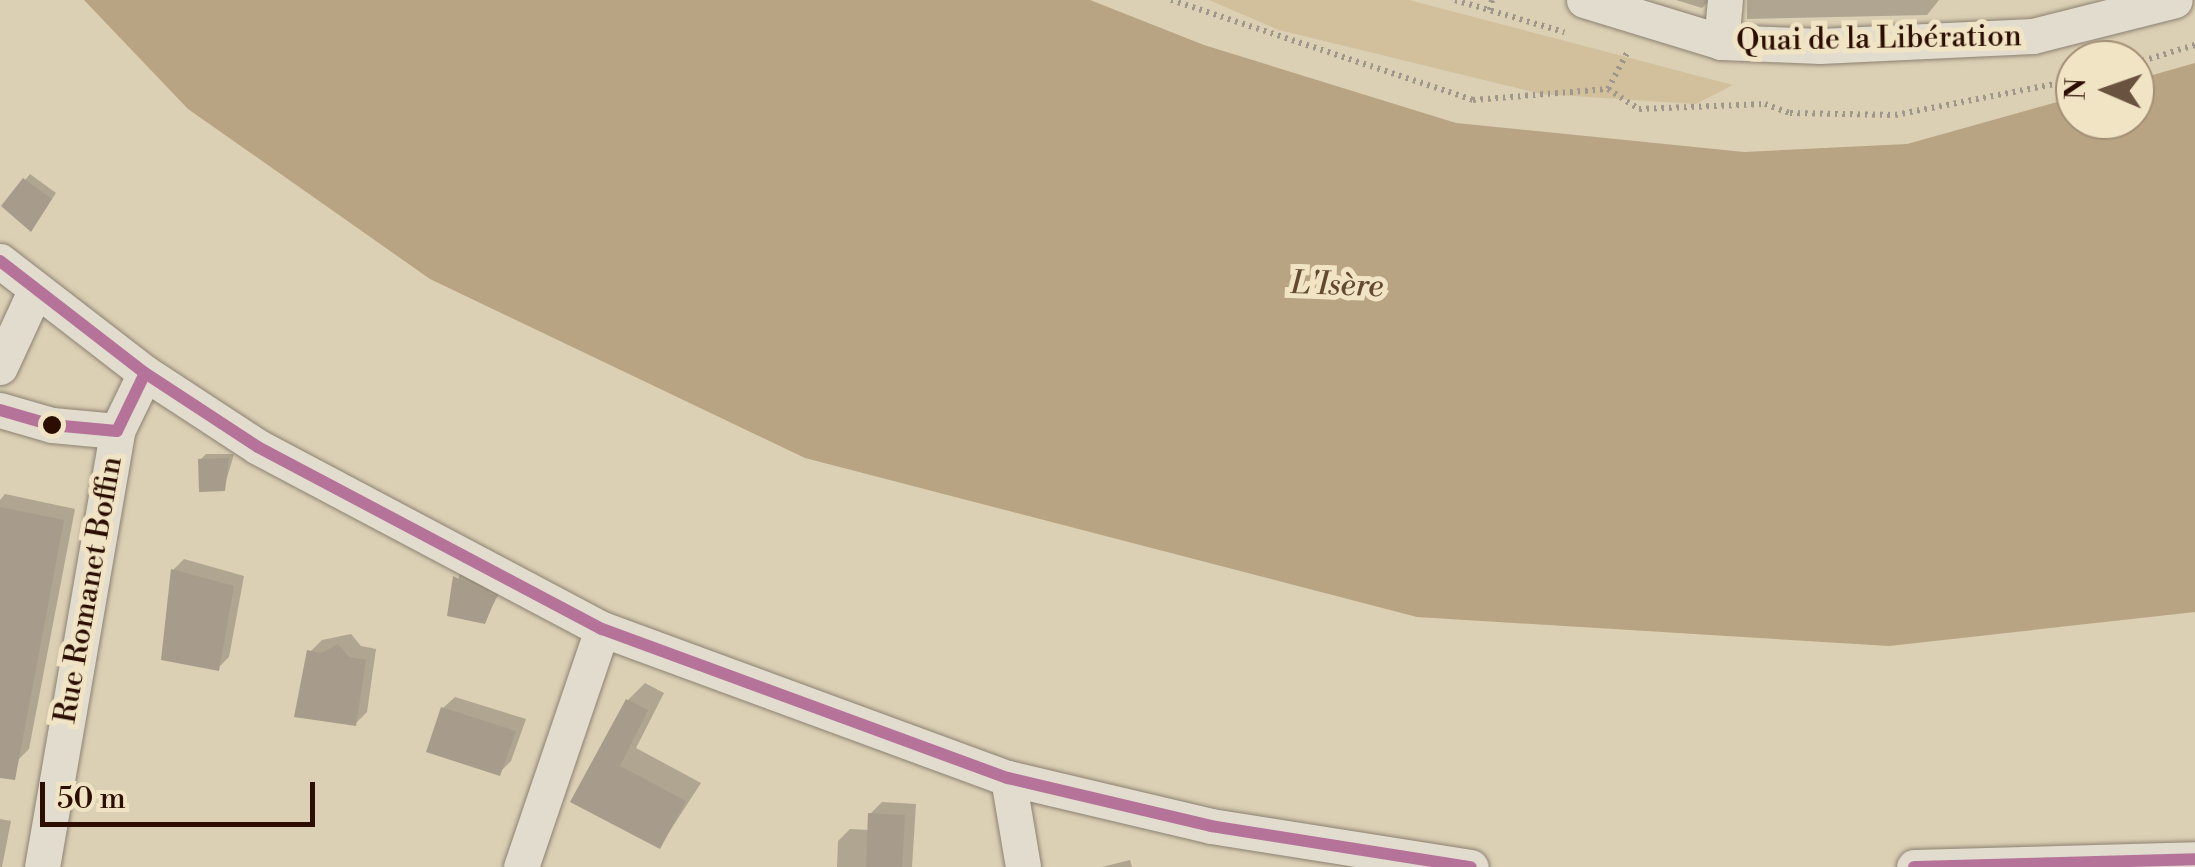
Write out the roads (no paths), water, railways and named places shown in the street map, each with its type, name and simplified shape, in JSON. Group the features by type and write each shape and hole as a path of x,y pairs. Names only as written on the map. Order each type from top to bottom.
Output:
{"street":[{"name":"Quai de la Libération","path":"1584,0 1720,42 1820,46 2033,36 2174,0"},
{"path":"1720,42 1724,0"},
{"path":"0,262 144,373 336,494 602,629 1008,778 1211,826 1472,867"},
{"path":"0,367 7,329 35,291"},
{"name":"Rue Romanet Boffin","path":"42,867 117,431 144,373"},
{"path":"0,410 52,425 117,431"},
{"path":"521,867 602,629"},
{"path":"1008,778 1023,867"},
{"path":"1914,867 2195,859"}],"water":[{"name":"L'Isère","path":"84,0 1090,0 1204,45 1456,123 1744,152 1907,144 2055,103 2055,140 2155,140 2155,74 2195,63 2195,612 1889,646 1417,617 805,458 430,279 188,109"}]}
